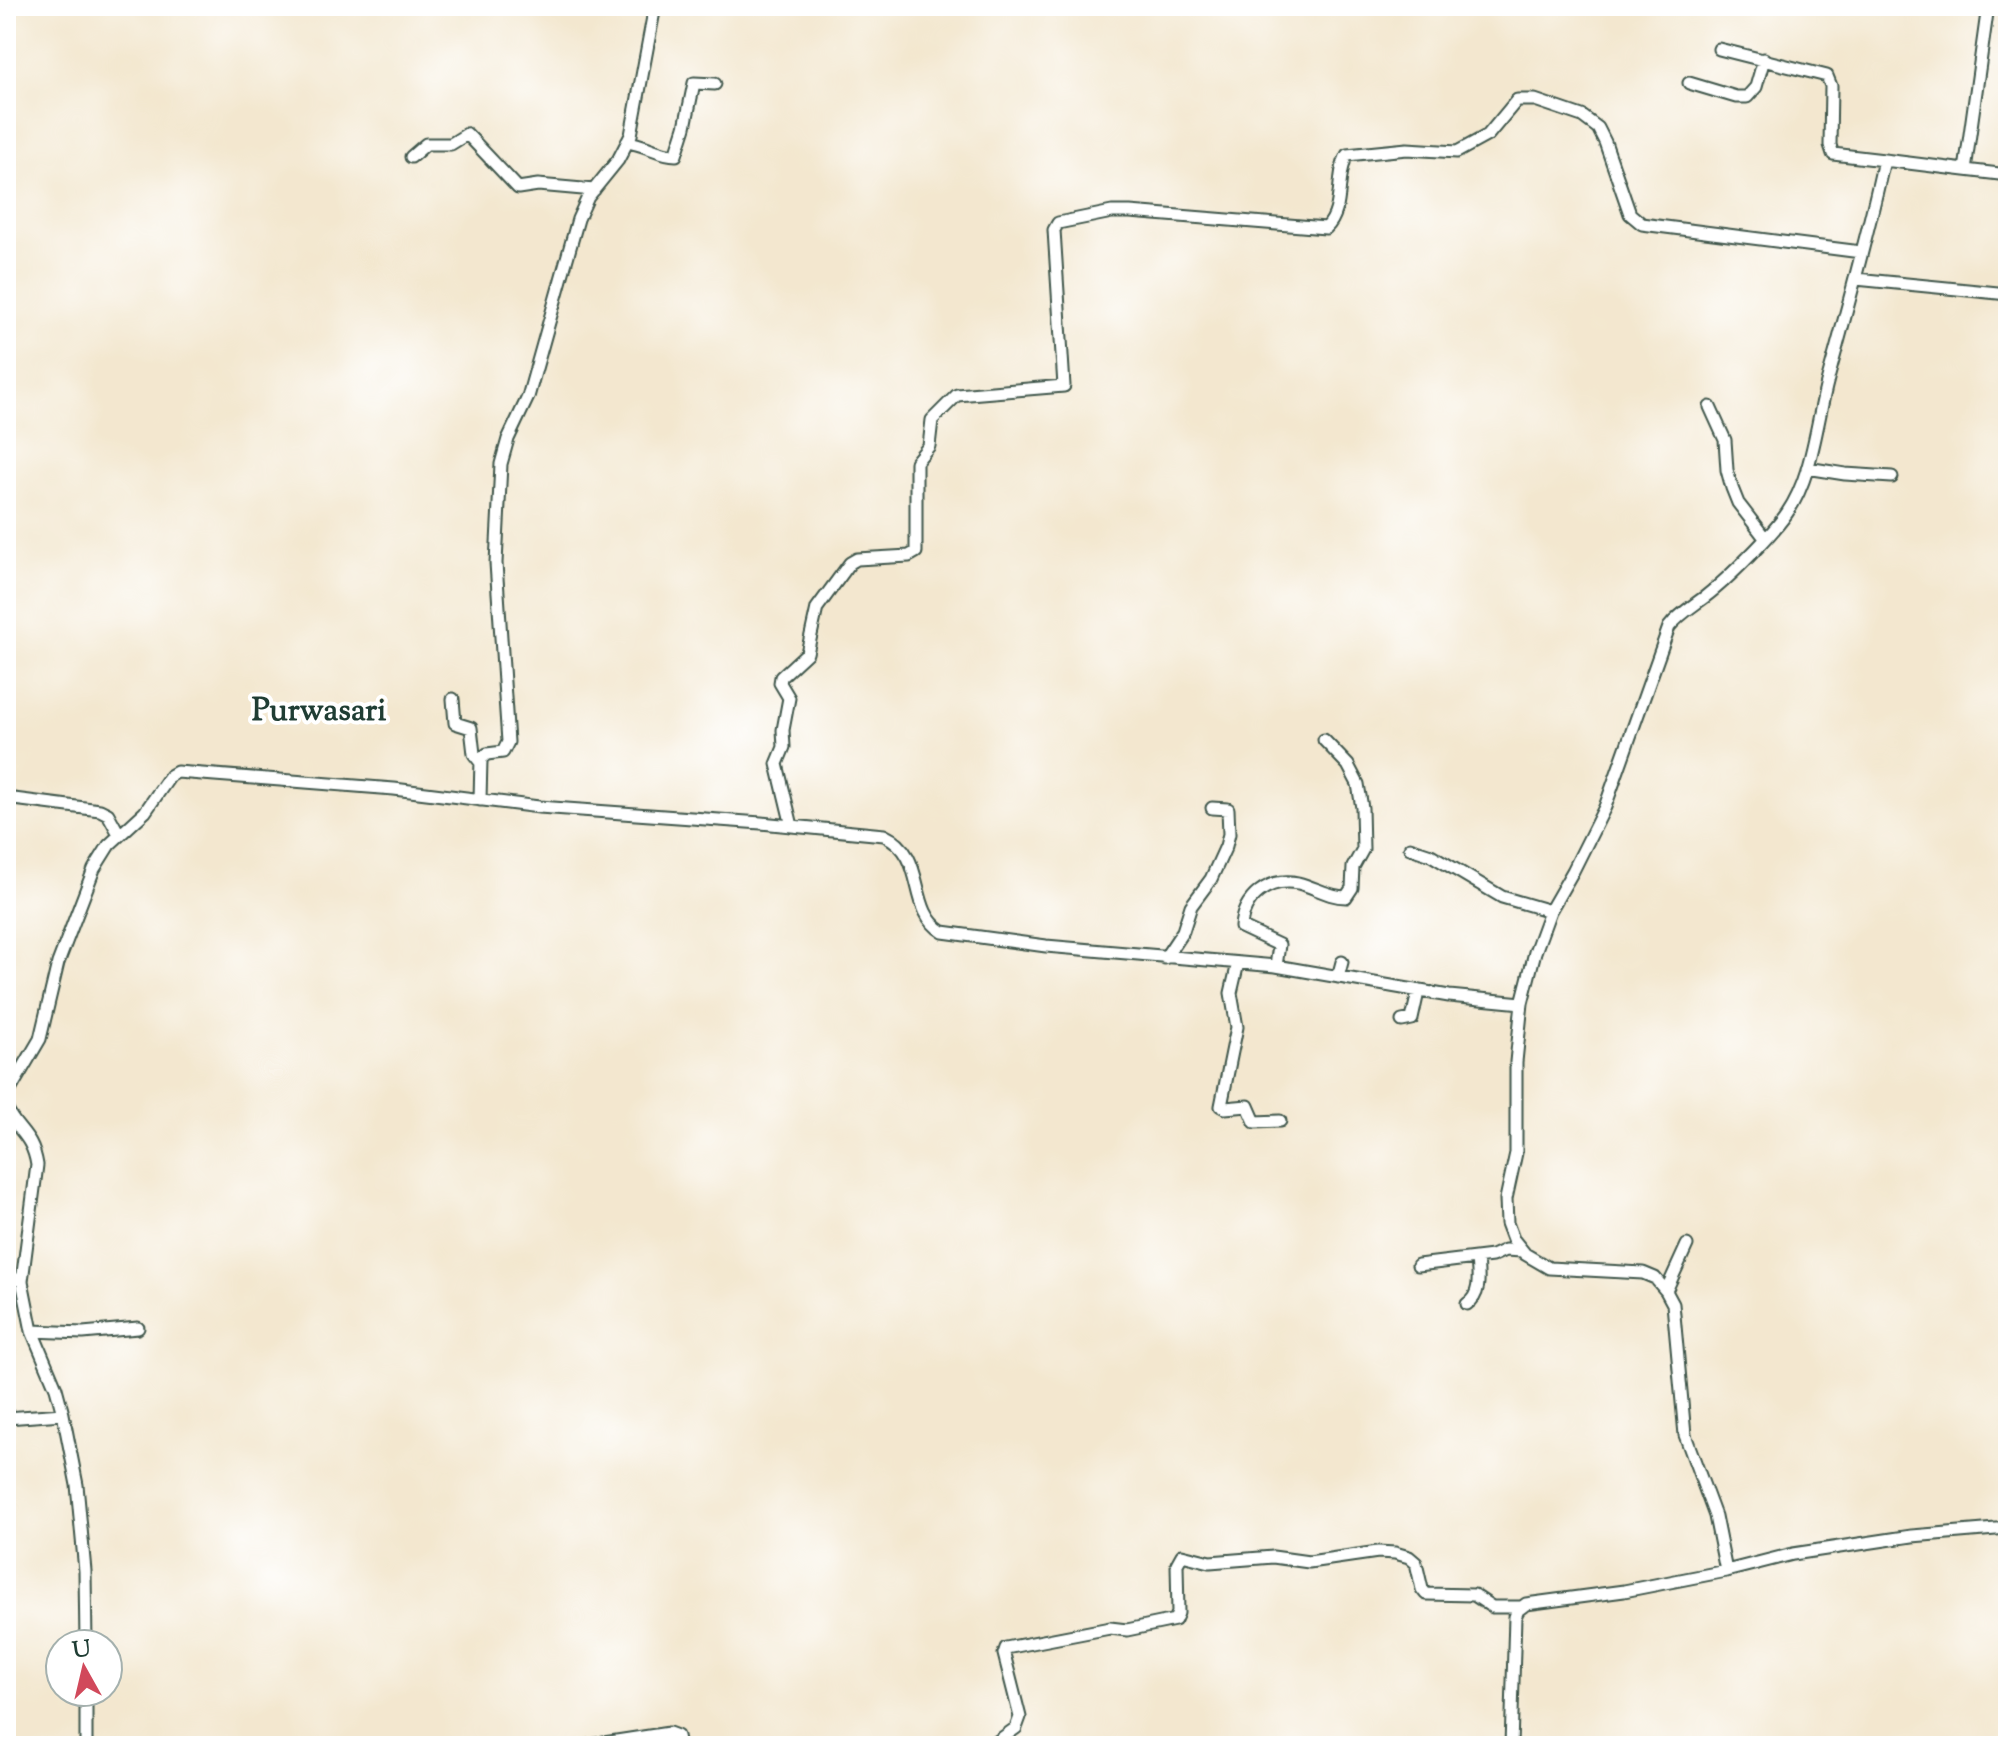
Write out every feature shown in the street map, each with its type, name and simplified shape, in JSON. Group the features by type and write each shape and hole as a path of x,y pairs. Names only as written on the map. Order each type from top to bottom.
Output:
{"street":[{"path":"480,800 484,756 503,752 508,742 496,563 501,464 532,383 578,219 627,142 636,113 639,80 655,6"},
{"path":"1965,170 1988,6"},
{"path":"1719,49 1827,76 1831,86 1830,145 1833,154 2008,175"},
{"path":"1689,83 1736,97 1747,97 1756,87 1764,59"},
{"path":"627,142 676,155 694,83 715,84"},
{"path":"792,826 777,767 784,747 783,733 789,701 780,680 809,650 817,608 850,563 857,559 909,556 916,552 916,462 929,446 932,420 957,395 1064,386 1054,230 1058,223 1124,211 1326,228 1337,205 1347,155 1407,149 1457,152 1488,135 1511,104 1529,99 1582,116 1598,128 1630,214 1640,223 1861,252"},
{"path":"411,157 426,144 451,144 465,134 518,188 538,185 594,190"},
{"path":"1726,1571 1715,1516 1685,1435 1676,1323 1673,1304 1666,1291 1649,1275 1549,1268 1537,1263 1513,1239 1507,1223 1506,1199 1516,1153 1516,1062 1522,1003 1535,952 1550,911 1605,807 1669,627 1765,538 1785,517 1798,496 1884,160"},
{"path":"1856,279 2008,294"},
{"path":"1710,407 1725,440 1727,470 1735,495 1765,538"},
{"path":"1807,468 1892,477"},
{"path":"453,699 456,725 472,729 474,754 481,763"},
{"path":"1276,966 1281,949 1279,945 1241,927 1245,907 1251,898 1259,890 1289,882 1302,884 1316,892 1346,897 1352,888 1353,867 1363,849 1358,784 1348,765 1324,740"},
{"path":"6,1097 40,1039 58,963 94,869 109,845 145,812 170,776 177,772 369,787 539,807 884,835 898,841 904,848 915,873 924,912 932,925 943,932 1046,946 1276,966 1418,992 1522,1003"},
{"path":"6,798 104,811 119,834"},
{"path":"1165,958 1183,931 1191,906 1211,879 1227,844 1228,809 1212,808"},
{"path":"1410,848 1431,855 1502,897 1550,911"},
{"path":"1338,977 1342,962"},
{"path":"1238,963 1231,993 1237,1027 1221,1106 1248,1106 1255,1122 1280,1121"},
{"path":"1402,1021 1412,1019 1418,992"},
{"path":"6,1108 29,1138 37,1165 22,1281 32,1331 56,1388 77,1485 85,1571 86,1628"},
{"path":"1666,1291 1687,1245"},
{"path":"1418,1265 1497,1255 1505,1250 1522,1251"},
{"path":"1467,1304 1472,1301 1477,1288 1477,1258"},
{"path":"6,1276 22,1281"},
{"path":"32,1331 78,1333 138,1328"},
{"path":"6,1418 63,1414"},
{"path":"991,1746 1016,1728 1020,1717 1004,1654 1006,1648 1110,1628 1127,1630 1172,1622 1178,1613 1177,1564 1182,1555 1210,1562 1273,1557 1309,1562 1378,1552 1395,1553 1409,1557 1416,1563 1426,1594 1474,1595 1492,1607 1521,1607 1531,1602 1624,1591 1793,1554 1912,1536 2008,1528"},
{"path":"1511,1746 1515,1617 1521,1607"},
{"path":"86,1708 86,1746"},
{"path":"584,1746 669,1733 677,1736 679,1746"},
{"path":"825,1746 873,1746"}],"district":[{"name":"Purwasari","path":"319,709"}]}
